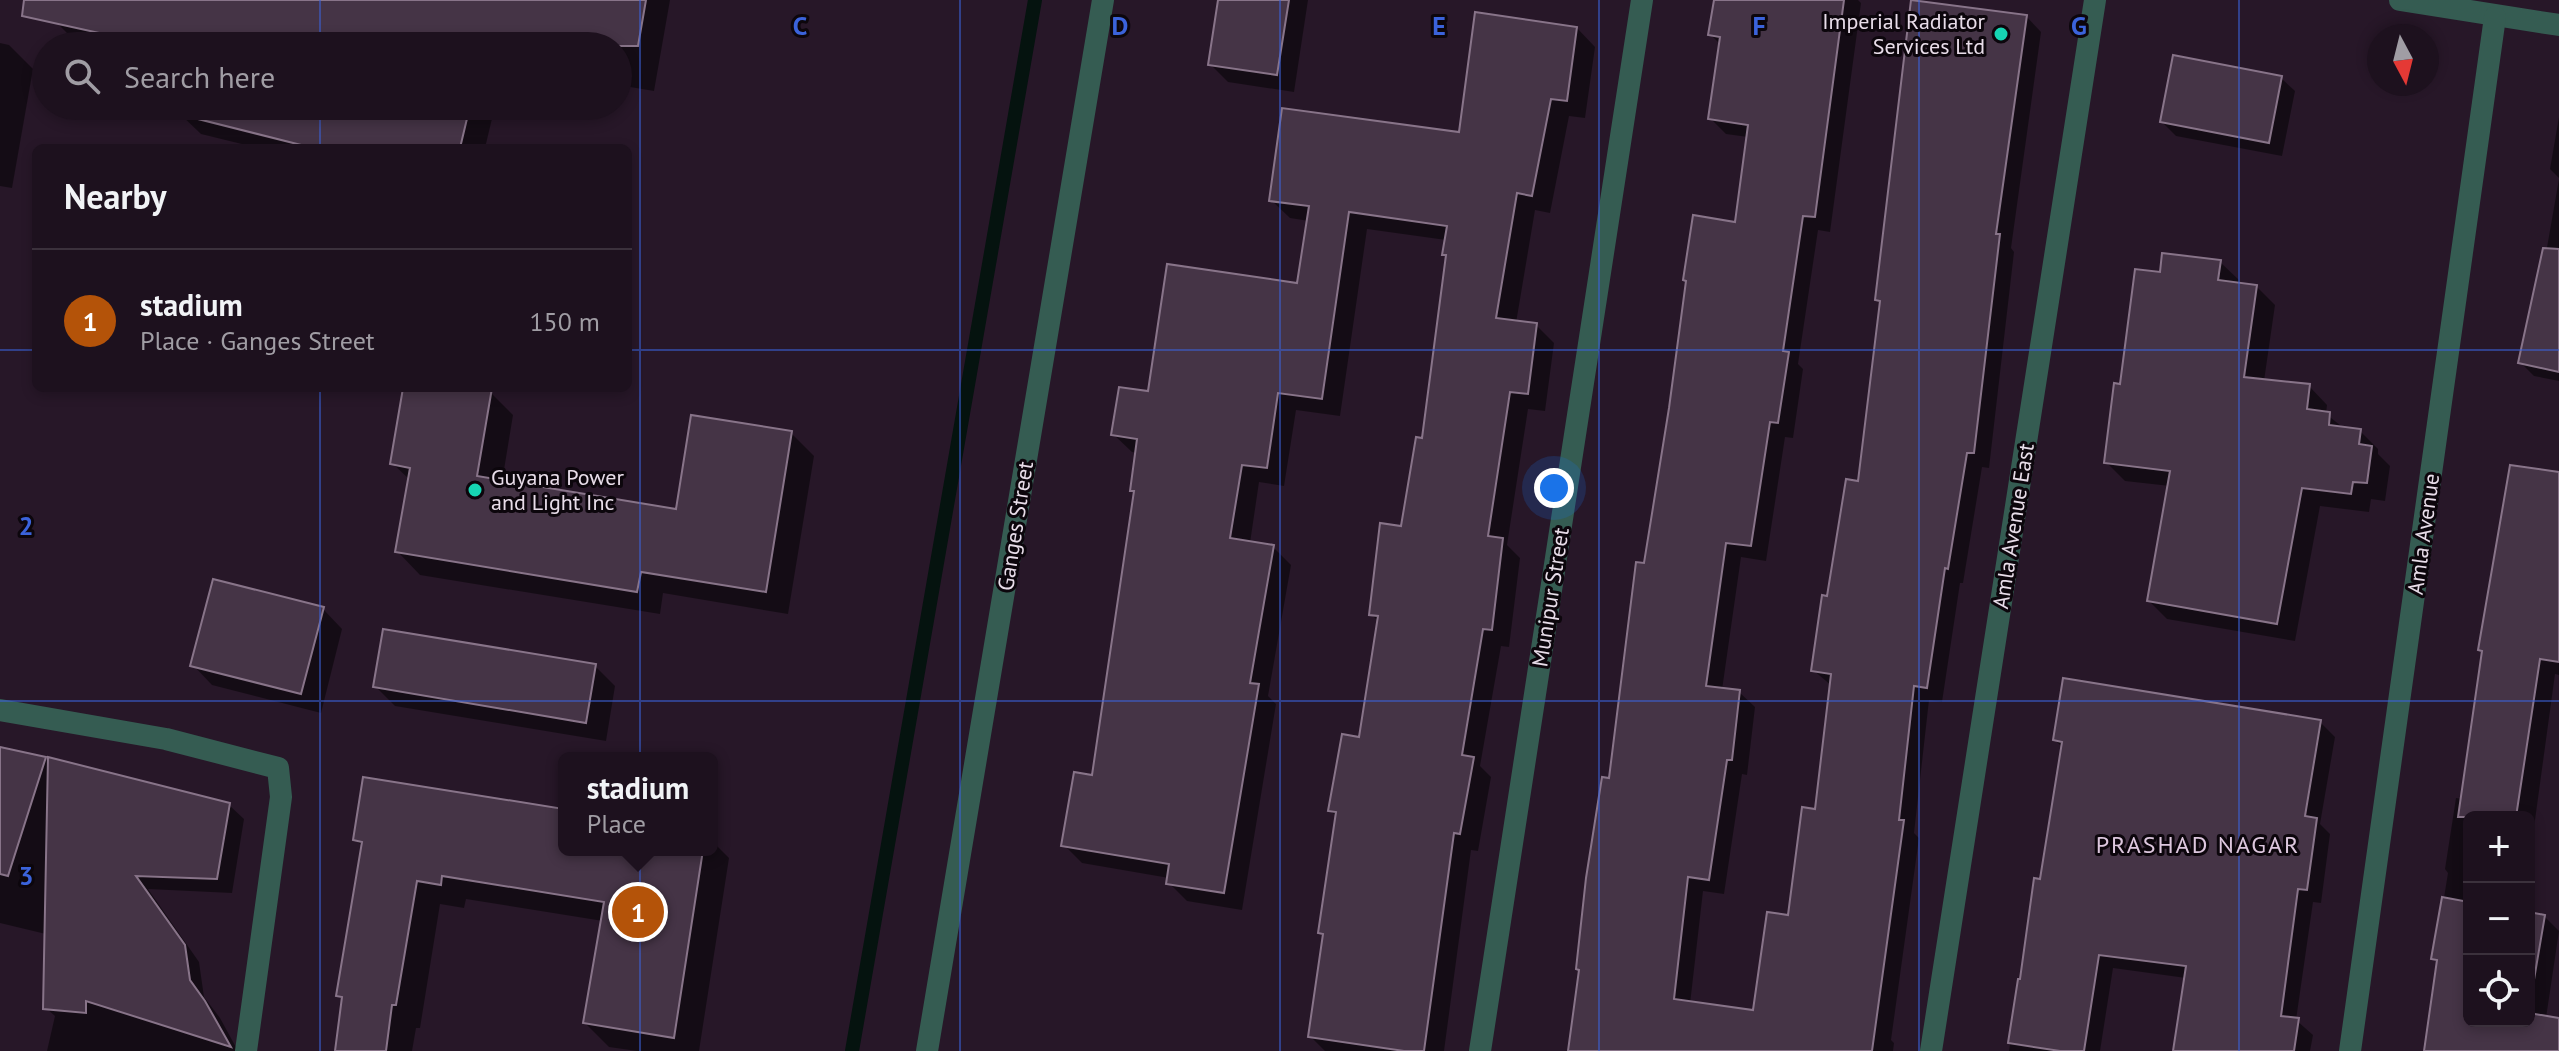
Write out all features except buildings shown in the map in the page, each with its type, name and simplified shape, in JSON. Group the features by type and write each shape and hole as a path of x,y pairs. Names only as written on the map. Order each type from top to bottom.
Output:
{"street":[{"name":"Ganges Street","path":"927,1051 1103,0"},
{"name":"Munipur Street","path":"1480,1051 1642,0"},
{"name":"Amla Avenue East","path":"1931,1051 2095,0"},
{"path":"2400,0 2559,25"},
{"name":"Amla Avenue","path":"2350,1051 2495,17"},
{"path":"0,710 166,739 278,768 281,797 246,1051"}],"waterway":[{"path":"852,1051 1035,0"}],"place":[{"name":"Imperial Radiator Services Ltd","path":"2001,34"},
{"name":"Guyana Power and Light Inc","path":"475,490"},
{"name":"stadium","path":"638,912"}],"district":[{"name":"PRASHAD NAGAR","path":"2198,844"}]}
